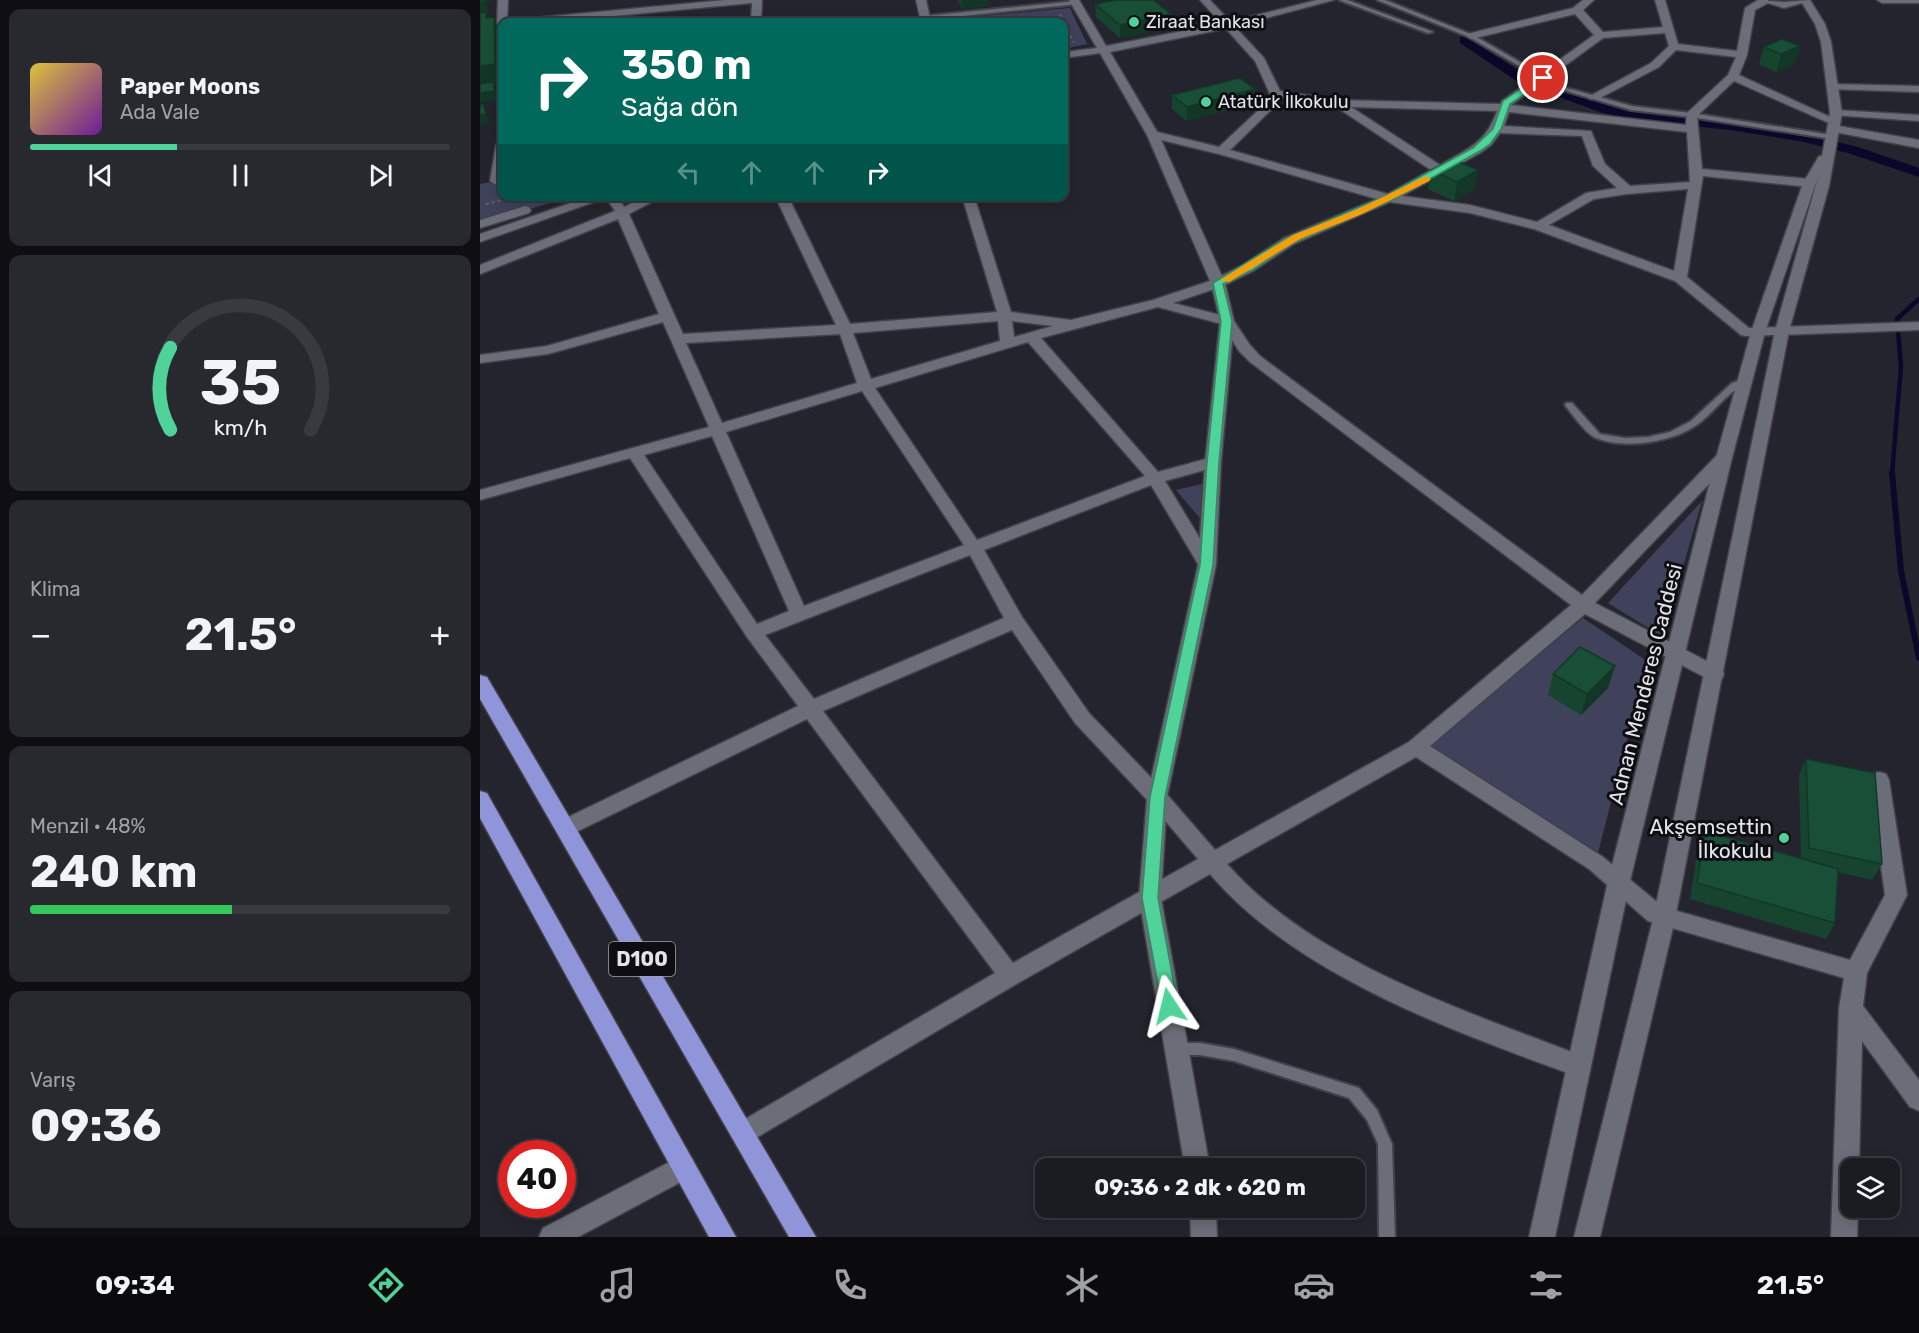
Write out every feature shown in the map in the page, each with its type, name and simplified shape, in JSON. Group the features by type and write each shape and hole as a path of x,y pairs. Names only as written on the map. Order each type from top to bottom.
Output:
{"highway":[{"name":"D100","path":"480,682 803,1237"},
{"name":"D100","path":"480,799 723,1237"}],"street":[{"path":"499,18 503,0"},
{"path":"612,18 662,4 757,0 756,18"},
{"path":"921,0 925,18"},
{"path":"1204,0 1262,64 1276,93"},
{"path":"1068,54 1229,25 1329,0"},
{"path":"1472,36 1577,10 1589,0"},
{"path":"1660,0 1674,47"},
{"path":"1587,1237 1664,919 1782,331 1822,186 1833,131 1833,87 1826,42 1810,25 1797,3 1764,0 1748,3 1742,56 1733,76 1691,114 1696,179 1680,278"},
{"path":"1882,0 1919,0"},
{"path":"1075,2 1153,135 1218,283 1227,321 1244,348 1255,359 1583,605 1715,674"},
{"path":"1577,10 1600,34"},
{"path":"480,495 716,429 1031,336 1158,303 1218,283 1248,268 1297,237 1389,198 1441,171 1487,142 1497,129 1503,108 1509,100 1537,82 1600,34 1670,30"},
{"path":"1674,47 1742,56"},
{"path":"1594,97 1655,65 1674,47"},
{"path":"1068,63 1102,50"},
{"path":"1733,76 1833,131 1919,144"},
{"path":"1833,87 1919,89"},
{"path":"1276,93 1338,103 1503,108 1691,129"},
{"path":"1222,151 1268,106 1276,93"},
{"path":"1338,103 1441,171"},
{"path":"1833,131 1919,118"},
{"path":"1497,129 1587,133 1599,166 1627,190"},
{"name":"Adnan Menderes Caddesi","path":"1542,1237 1619,881 1724,458 1758,332 1809,183 1833,131"},
{"path":"1153,135 1222,151 1389,198 1470,209 1539,226 1680,278 1746,332 1915,326"},
{"path":"1539,226 1590,196 1696,179 1809,183"},
{"path":"480,184 498,181"},
{"path":"480,224 554,201"},
{"path":"480,238 590,201"},
{"path":"614,201 622,213 799,614"},
{"path":"480,270 647,201"},
{"path":"783,201 845,329 865,384 973,546 1015,621 1083,718 1157,797 1237,890 1270,917 1318,950 1382,985 1483,1031 1579,1066"},
{"path":"970,201 1005,316 1007,343"},
{"path":"1158,303 1227,321"},
{"path":"480,359 548,350 667,316"},
{"path":"677,339 1005,316 1074,324"},
{"path":"1196,1158 1150,898 1157,797 1207,565 1213,462 1227,321"},
{"path":"1031,336 1155,478 1207,565"},
{"path":"634,452 753,632 1010,976"},
{"path":"744,1133 1010,976 1416,747 1583,605 1724,458"},
{"path":"753,632 1155,478 1213,462"},
{"path":"565,828 810,709 1015,621"},
{"path":"1416,747 1596,863 1648,909 1664,919 1856,972"},
{"path":"1844,1237 1851,1008 1856,972 1896,895 1879,780"},
{"path":"1851,1008 1919,1099"},
{"path":"552,1237 683,1167"},
{"path":"1203,1218 1204,1237"}],"lane":[{"path":"1342,0 1430,32"},
{"path":"1380,0 1472,36 1537,82 1631,108 1833,131"},
{"path":"942,18 1075,2"},
{"path":"1569,405 1597,436 1625,441 1648,440 1684,429 1735,385 1744,382"},
{"path":"1177,1049 1200,1049 1234,1054 1354,1093 1372,1115 1385,1144 1387,1237"}],"path":[{"path":"484,207 485,202 498,200"}],"shaded area":[{"path":"1070,8 1087,44 1068,48 1068,18 962,18"},
{"path":"498,181 498,201 557,201 480,224 480,184"},
{"path":"1206,483 1205,524 1176,490"},
{"path":"1702,501 1663,636 1663,637 1608,603"},
{"path":"1583,618 1647,661 1598,853 1429,746"}],"building":[{"path":"1117,0 1153,0 1171,14 1120,25 1095,4"},
{"path":"486,12 486,18 494,17 495,64 480,66 480,13"},
{"path":"1782,39 1800,46 1781,54 1764,47"},
{"path":"1240,78 1255,89 1187,107 1172,95"},
{"path":"493,82 495,91 480,93 480,84"},
{"path":"483,104 486,114 480,115 480,105"},
{"path":"1453,159 1478,170 1457,182 1431,170"},
{"path":"1580,647 1615,666 1587,694 1553,674"},
{"path":"1806,759 1875,773 1882,864 1809,848"},
{"path":"1705,831 1838,869 1835,923 1697,883"}],"waterway":[{"path":"1464,40 1523,79 1605,109 1627,115 1730,126 1804,138 1853,150 1919,173"},
{"path":"1892,473 1901,366 1897,319 1919,299"},
{"path":"1892,473 1901,571 1919,658"}],"slow traffic":[{"path":"1225,280 1297,237 1359,212 1426,179"}],"place":[{"name":"Ziraat Bankası","path":"1134,22"},
{"name":"Atatürk İlkokulu","path":"1206,102"},
{"name":"Akşemsettin İlkokulu","path":"1784,838"}],"route":[{"path":"1169,1006 1150,898 1157,797 1207,565 1213,462 1227,321 1218,283 1248,268 1289,241 1389,198 1476,150 1487,142 1497,129 1506,102 1543,78"}]}
